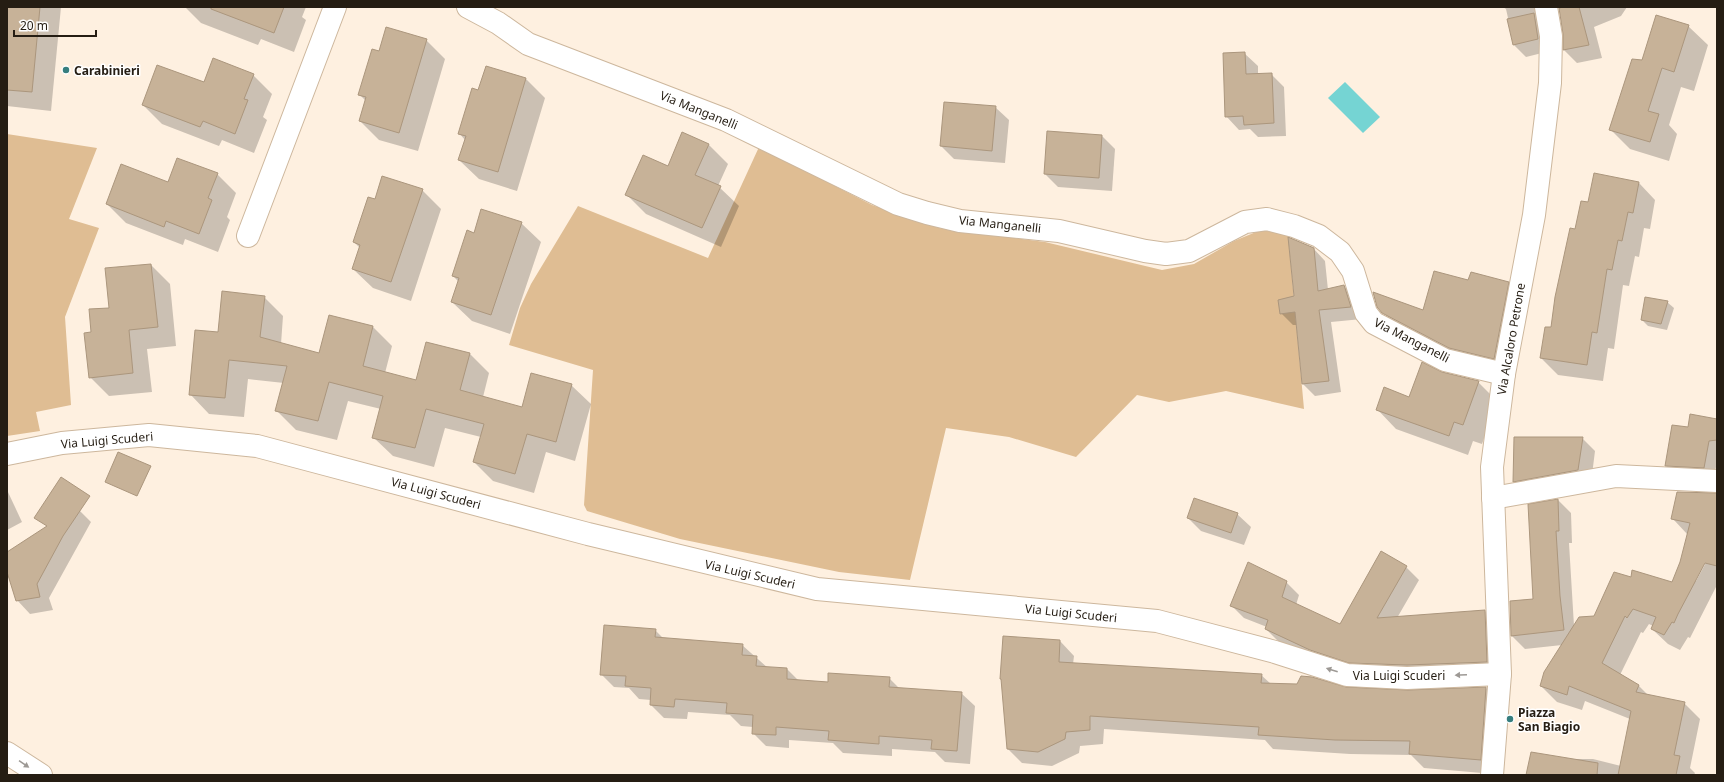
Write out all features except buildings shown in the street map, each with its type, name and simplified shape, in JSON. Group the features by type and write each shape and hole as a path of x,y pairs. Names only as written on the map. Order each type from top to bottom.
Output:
{"street":[{"path":"248,236 335,7"},
{"name":"Via Manganelli","path":"468,7 498,23 528,44 726,120 898,204 927,214 960,221 1059,231 1145,251 1166,254 1189,250 1245,222 1267,219 1294,226 1319,236 1340,252 1353,271 1366,314 1374,323 1445,360 1504,374"},
{"name":"Via Alcaloro Petrone","path":"1492,775 1500,674 1492,467 1504,374 1534,215 1549,90 1551,36 1546,7"},
{"name":"Via Luigi Scuderi","path":"7,454 62,443 149,435 257,446 595,536 817,589 1157,621 1275,652 1347,675 1407,678 1500,674"},
{"path":"1493,498 1616,476 1717,481"},
{"path":"7,753 41,775"}],"shaded area":[{"path":"7,134 97,148 69,219 99,228 65,317 71,405 36,412 40,431 7,436"},
{"path":"759,147 872,205 939,228 1045,242 1162,270 1194,264 1234,241 1261,230 1288,234 1304,409 1226,391 1169,402 1137,395 1076,457 1009,437 946,428 910,580 839,572 680,539 587,511 584,505 593,370 509,345 520,308 531,284 578,206 708,258"}],"water":[{"path":"1345,82 1380,117 1363,133 1328,98"}],"place":[{"name":"Carabinieri","path":"66,70"},
{"name":"Piazza San Biagio","path":"1510,719"}]}
